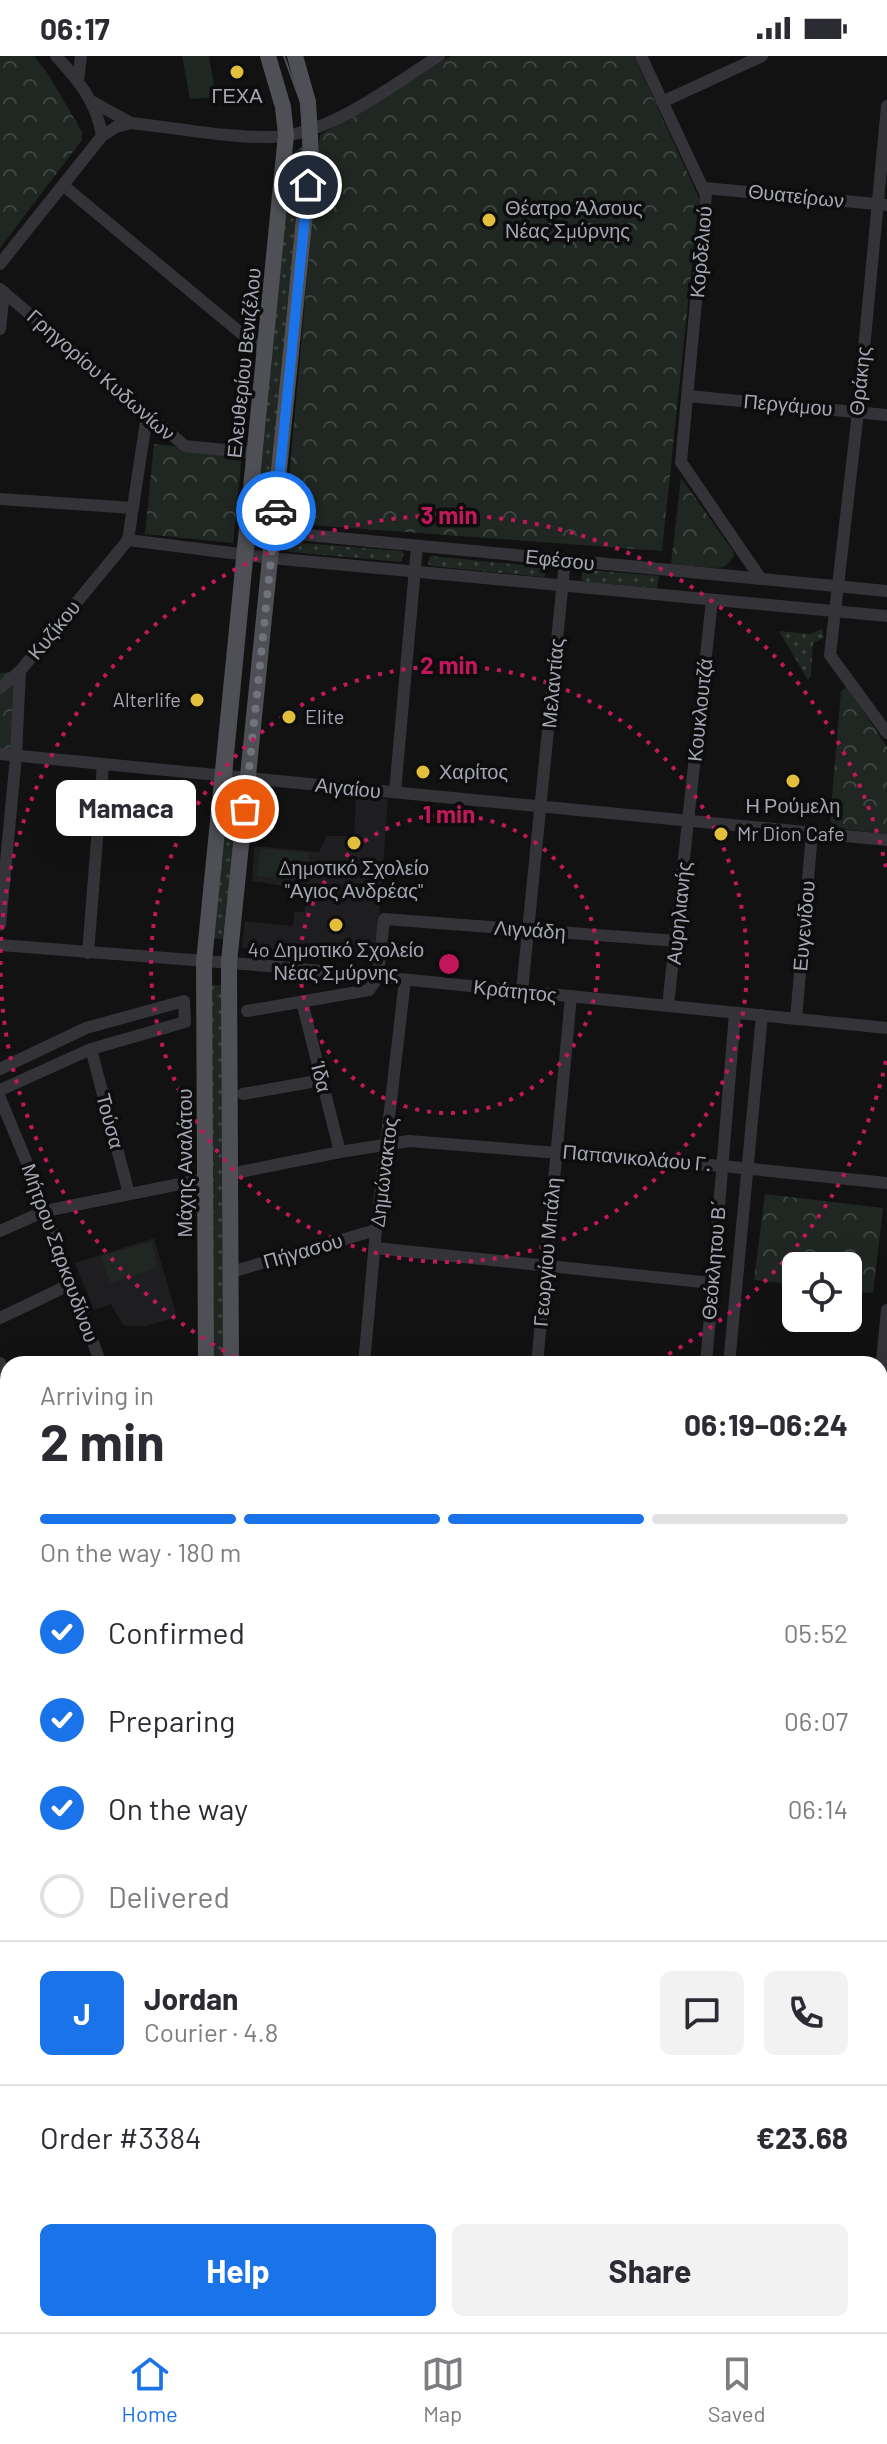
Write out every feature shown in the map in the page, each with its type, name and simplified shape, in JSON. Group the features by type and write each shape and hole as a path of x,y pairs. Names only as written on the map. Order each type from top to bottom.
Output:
{"main road":[{"name":"Ελευθερίου Βενιζέλου","path":"204,962 286,135 283,107 268,56"},
{"path":"231,1356 229,963 274,532 311,129 308,102 295,56"},
{"name":"Μάχης Αναλάτου","path":"204,962 206,1356"}],"street":[{"path":"56,56 93,102 102,136"},
{"path":"78,81 81,56"},
{"path":"0,264 102,136 116,127 131,123 250,136 286,135 334,119 439,56"},
{"name":"Κορδελιού","path":"641,56 704,188 706,204 681,462 761,579"},
{"path":"662,102 762,56"},
{"path":"93,102 131,123"},
{"name":"Θράκης","path":"887,106 882,205 830,655 887,733"},
{"path":"64,186 266,354"},
{"name":"Θυατείρων","path":"704,188 882,205"},
{"path":"0,329 2,290"},
{"name":"Γρηγορίου Κυδωνίων","path":"2,290 185,446 255,453"},
{"name":"Περγάμου","path":"688,396 887,415"},
{"path":"128,540 147,415"},
{"path":"0,499 133,508"},
{"path":"245,555 254,536 266,531 274,532"},
{"name":"Εφέσου","path":"274,532 887,591"},
{"name":"Εφέσου","path":"128,540 271,558 887,616"},
{"name":"Κυζίκου","path":"0,925 16,756 20,671 128,540"},
{"path":"395,792 417,546"},
{"name":"Μελαντίας","path":"522,991 565,560"},
{"name":"Κουκλουτζά","path":"689,821 712,600"},
{"path":"0,688 20,671"},
{"name":"Αιγαίου","path":"0,754 887,840"},
{"path":"88,953 103,764"},
{"name":"Αυρηλιανής","path":"668,1006 689,821"},
{"name":"Ευγενίδου","path":"796,1019 812,833"},
{"name":"Λιγνάδη","path":"378,977 384,919 677,941"},
{"name":"Κράτητος","path":"0,945 229,963 887,1028"},
{"path":"247,1011 369,990 378,977"},
{"name":"Δημώνακτος","path":"365,1356 405,980"},
{"name":"Γεωργίου Μπάλη","path":"538,1356 571,996"},
{"path":"0,1069 72,1034 184,1001 185,1022 91,1049 0,1090"},
{"name":"Ίδα","path":"302,1002 340,1152"},
{"name":"Θεόκλητου Β΄","path":"707,1356 735,1013"},
{"name":"Θεόκλητου Β΄","path":"730,1356 762,1015"},
{"path":"116,1020 121,1040"},
{"name":"Τούσα","path":"91,1049 129,1194"},
{"path":"243,1094 322,1080"},
{"name":"Μήτρου Σαρκουδίνου","path":"0,1098 97,1356"},
{"name":"Παπανικολάου Γ.","path":"230,1174 409,1141 557,1151 887,1183"},
{"path":"0,1231 45,1211 205,1179"},
{"name":"Πήγασου","path":"231,1272 376,1230"},
{"path":"375,1248 712,1283"},
{"path":"0,1318 71,1284"},
{"path":"883,1356 887,1310"}],"shaded area":[{"path":"356,795 388,799 376,959 242,948 245,921 293,926 294,912 304,912 308,890 252,881 254,846 319,852 327,836 354,836"},
{"path":"154,1238 177,1317 146,1326 126,1326 111,1304 94,1310 75,1263"}],"green space":[{"path":"0,56 34,56 82,132 82,140 0,248"},
{"path":"182,56 209,56 216,97 190,99"},
{"path":"451,56 634,56 699,198 662,551 285,523 320,135"},
{"path":"308,143 273,517 254,515 290,155"},
{"path":"154,444 242,453 233,543 145,534"},
{"path":"681,478 733,551 734,556 726,566 671,564"},
{"path":"289,542 402,551 404,554 401,562 290,552 286,550"},
{"path":"430,556 544,567 546,575 431,566 428,564"},
{"path":"587,570 659,576 657,588 587,582 582,580 582,573"},
{"path":"822,629 824,638 813,643 808,680 779,631 810,634"},
{"path":"20,671 16,756 0,754 0,673"},
{"path":"847,687 887,747 887,834 836,828 830,821 841,691"},
{"path":"228,790 242,801 228,939 211,938"},
{"path":"260,848 309,853 306,881 257,876"},
{"path":"208,985 226,985 228,1356 213,1356"},
{"path":"765,1194 883,1208 873,1293 862,1292 862,1252 782,1252 782,1283 754,1280"},
{"path":"151,1242 158,1268 110,1283 101,1256"}],"tram line":[{"path":"225,1356 222,962 253,692 304,141 301,103 284,56"},
{"path":"230,786 254,539"}],"way so far":[{"path":"245,809 276,511"}],"place":[{"name":"ΓΕΧΑ","path":"237,72"},
{"name":"Θέατρο Άλσους Νέας Σμύρνης","path":"489,220"},
{"name":"Alterlife","path":"197,700"},
{"name":"Elite","path":"289,717"},
{"name":"Χαρίτος","path":"423,772"},
{"name":"Η Ρούμελη","path":"793,781"},
{"name":"Mamaca","path":"245,809"},
{"name":"Mr Dion Cafe","path":"721,834"},
{"name":"Δημοτικό Σχολείο \"Αγιος Ανδρέας\"","path":"354,843"},
{"name":"4o Δημοτικό Σχολείο Νέας Σμύρνης","path":"336,925"}],"route":[{"path":"276,511 308,185"}]}
